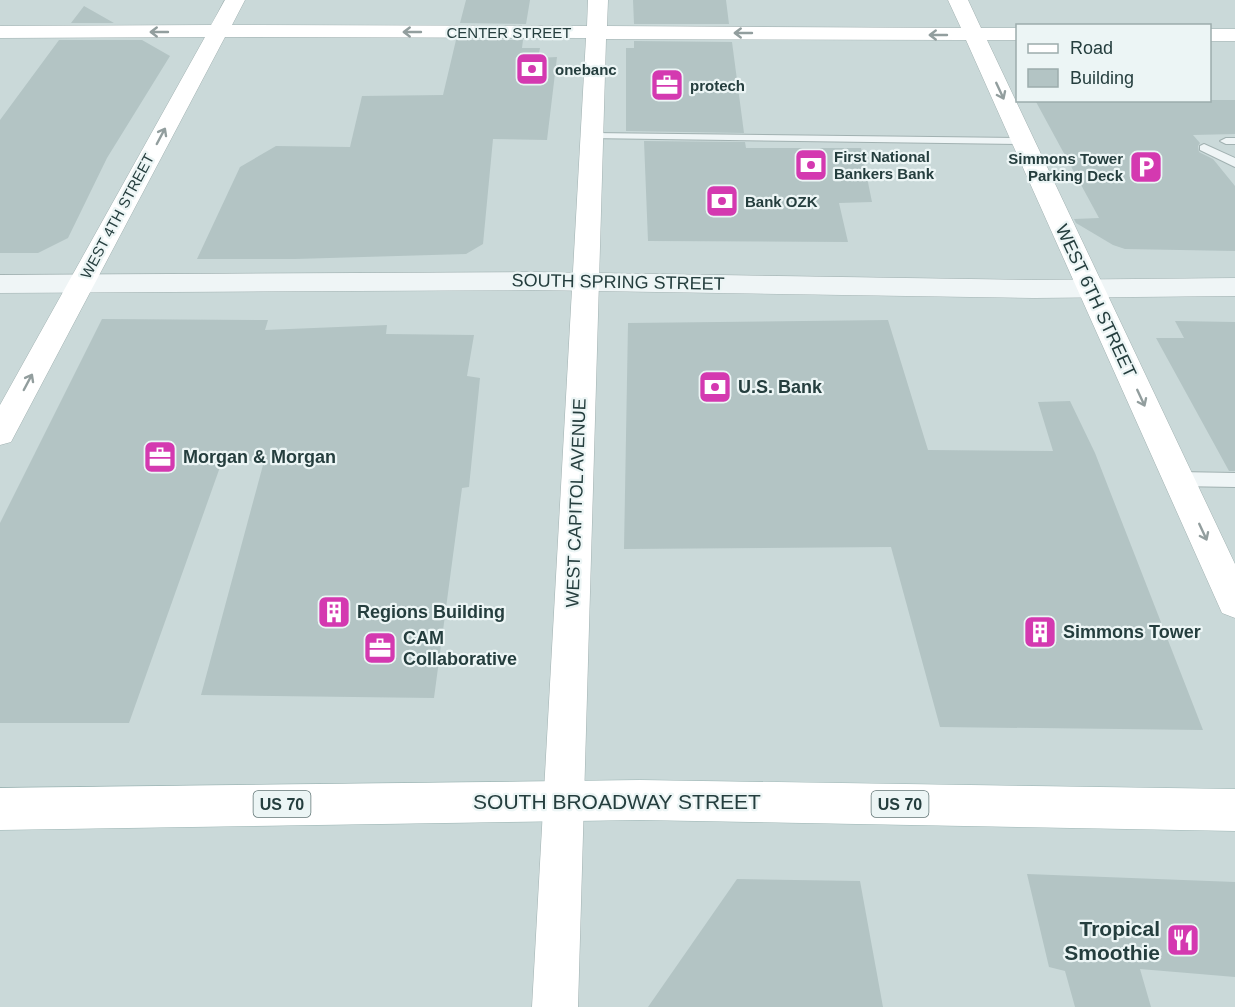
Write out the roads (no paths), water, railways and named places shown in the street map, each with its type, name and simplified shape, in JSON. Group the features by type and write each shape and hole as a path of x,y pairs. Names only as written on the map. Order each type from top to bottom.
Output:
{"street":[{"name":"WEST 4TH STREET","path":"0,433 235,0"},
{"name":"WEST CAPITOL AVENUE","path":"555,1007 584,281 598,0"},
{"name":"WEST 6TH STREET","path":"958,0 1235,602"},
{"name":"CENTER STREET","path":"0,32 1016,34"},
{"path":"1211,35 1235,35"},
{"name":"SOUTH SPRING STREET","path":"0,284 584,281 1034,289 1235,287"},
{"name":"SOUTH BROADWAY STREET","path":"0,809 565,801 1235,810"}],"lane":[{"path":"592,136 1023,141"},
{"path":"1204,148 1235,163"},
{"path":"1178,479 1235,480"}],"place":[{"name":"onebanc","path":"532,69"},
{"name":"protech","path":"667,85"},
{"name":"First National Bankers Bank","path":"811,165"},
{"name":"Simmons Tower Parking Deck","path":"1146,167"},
{"name":"Bank OZK","path":"722,201"},
{"name":"U.S. Bank","path":"715,387"},
{"name":"Morgan & Morgan","path":"160,457"},
{"name":"Regions Building","path":"334,612"},
{"name":"Simmons Tower","path":"1040,632"},
{"name":"CAM Collaborative","path":"380,648"},
{"name":"Tropical Smoothie","path":"1183,940"}]}
